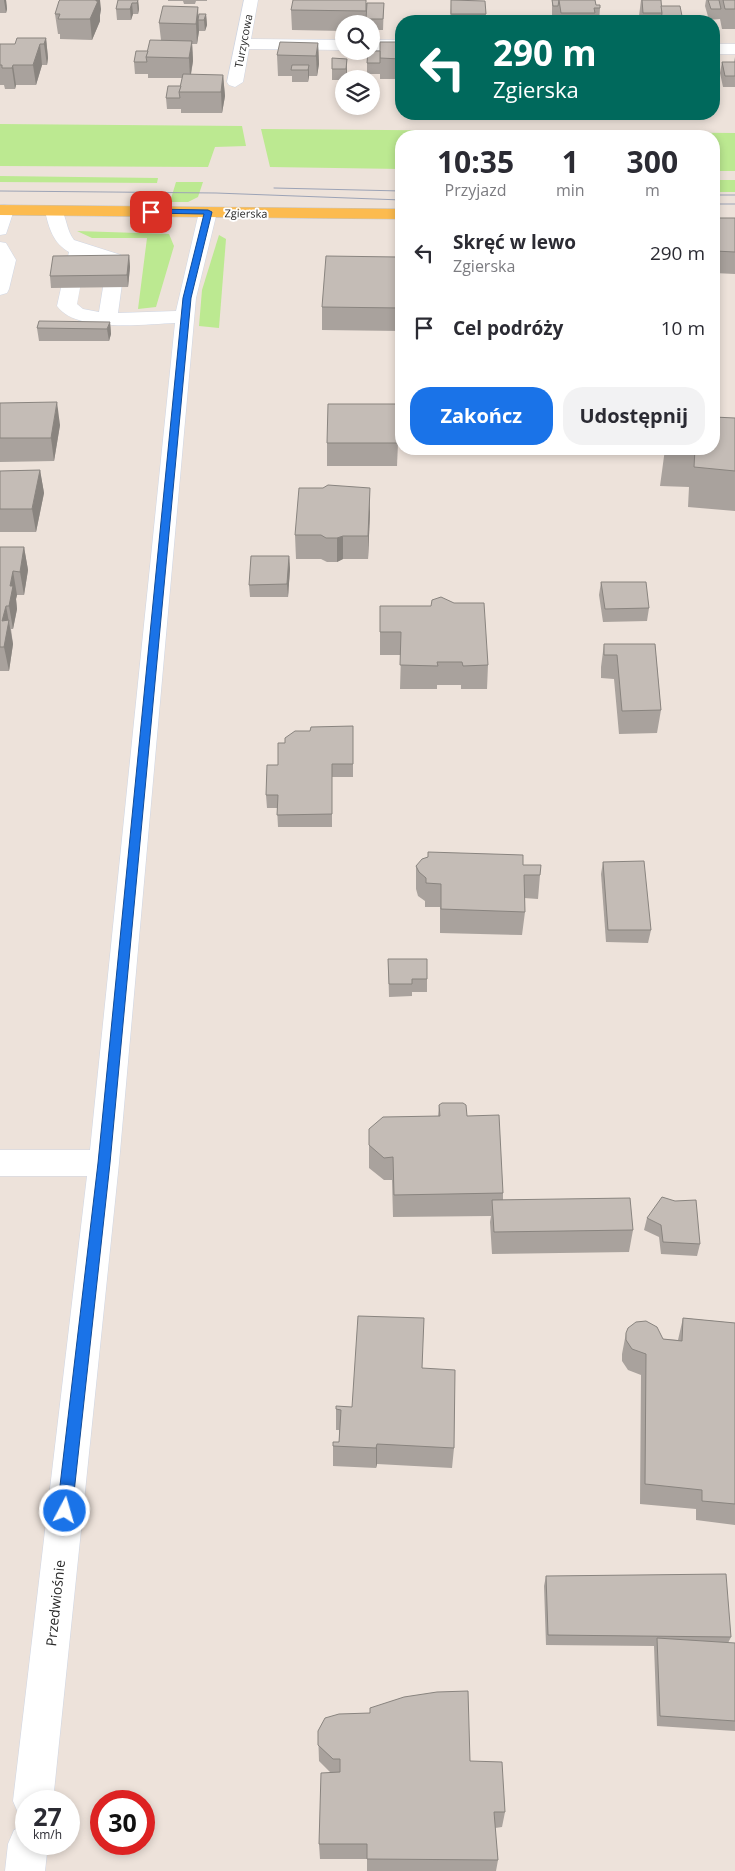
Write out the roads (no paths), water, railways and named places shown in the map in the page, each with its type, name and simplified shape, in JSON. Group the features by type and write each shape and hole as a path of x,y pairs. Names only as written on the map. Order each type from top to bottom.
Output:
{"main road":[{"name":"Zgierska","path":"2,210 395,214"}],"street":[{"name":"Turzycowa","path":"235,82 251,0"},
{"path":"243,44 335,45"},
{"path":"380,45 395,45"},
{"path":"720,49 735,49"},
{"path":"0,230 2,210"},
{"path":"54,211 56,226 60,234 78,250 114,259 108,319"},
{"name":"Przedwiośnie","path":"33,1790 104,1163 186,317 190,284 208,212"},
{"path":"0,247 6,260 0,289"},
{"path":"78,250 67,306 77,314 108,319 186,317"},
{"path":"0,1163 104,1163"},
{"path":"25,1871 27,1855"}],"tram line":[{"path":"274,188 395,191"},
{"path":"0,191 216,193 395,200"},
{"path":"720,195 735,195"},
{"path":"720,204 735,204"}]}
